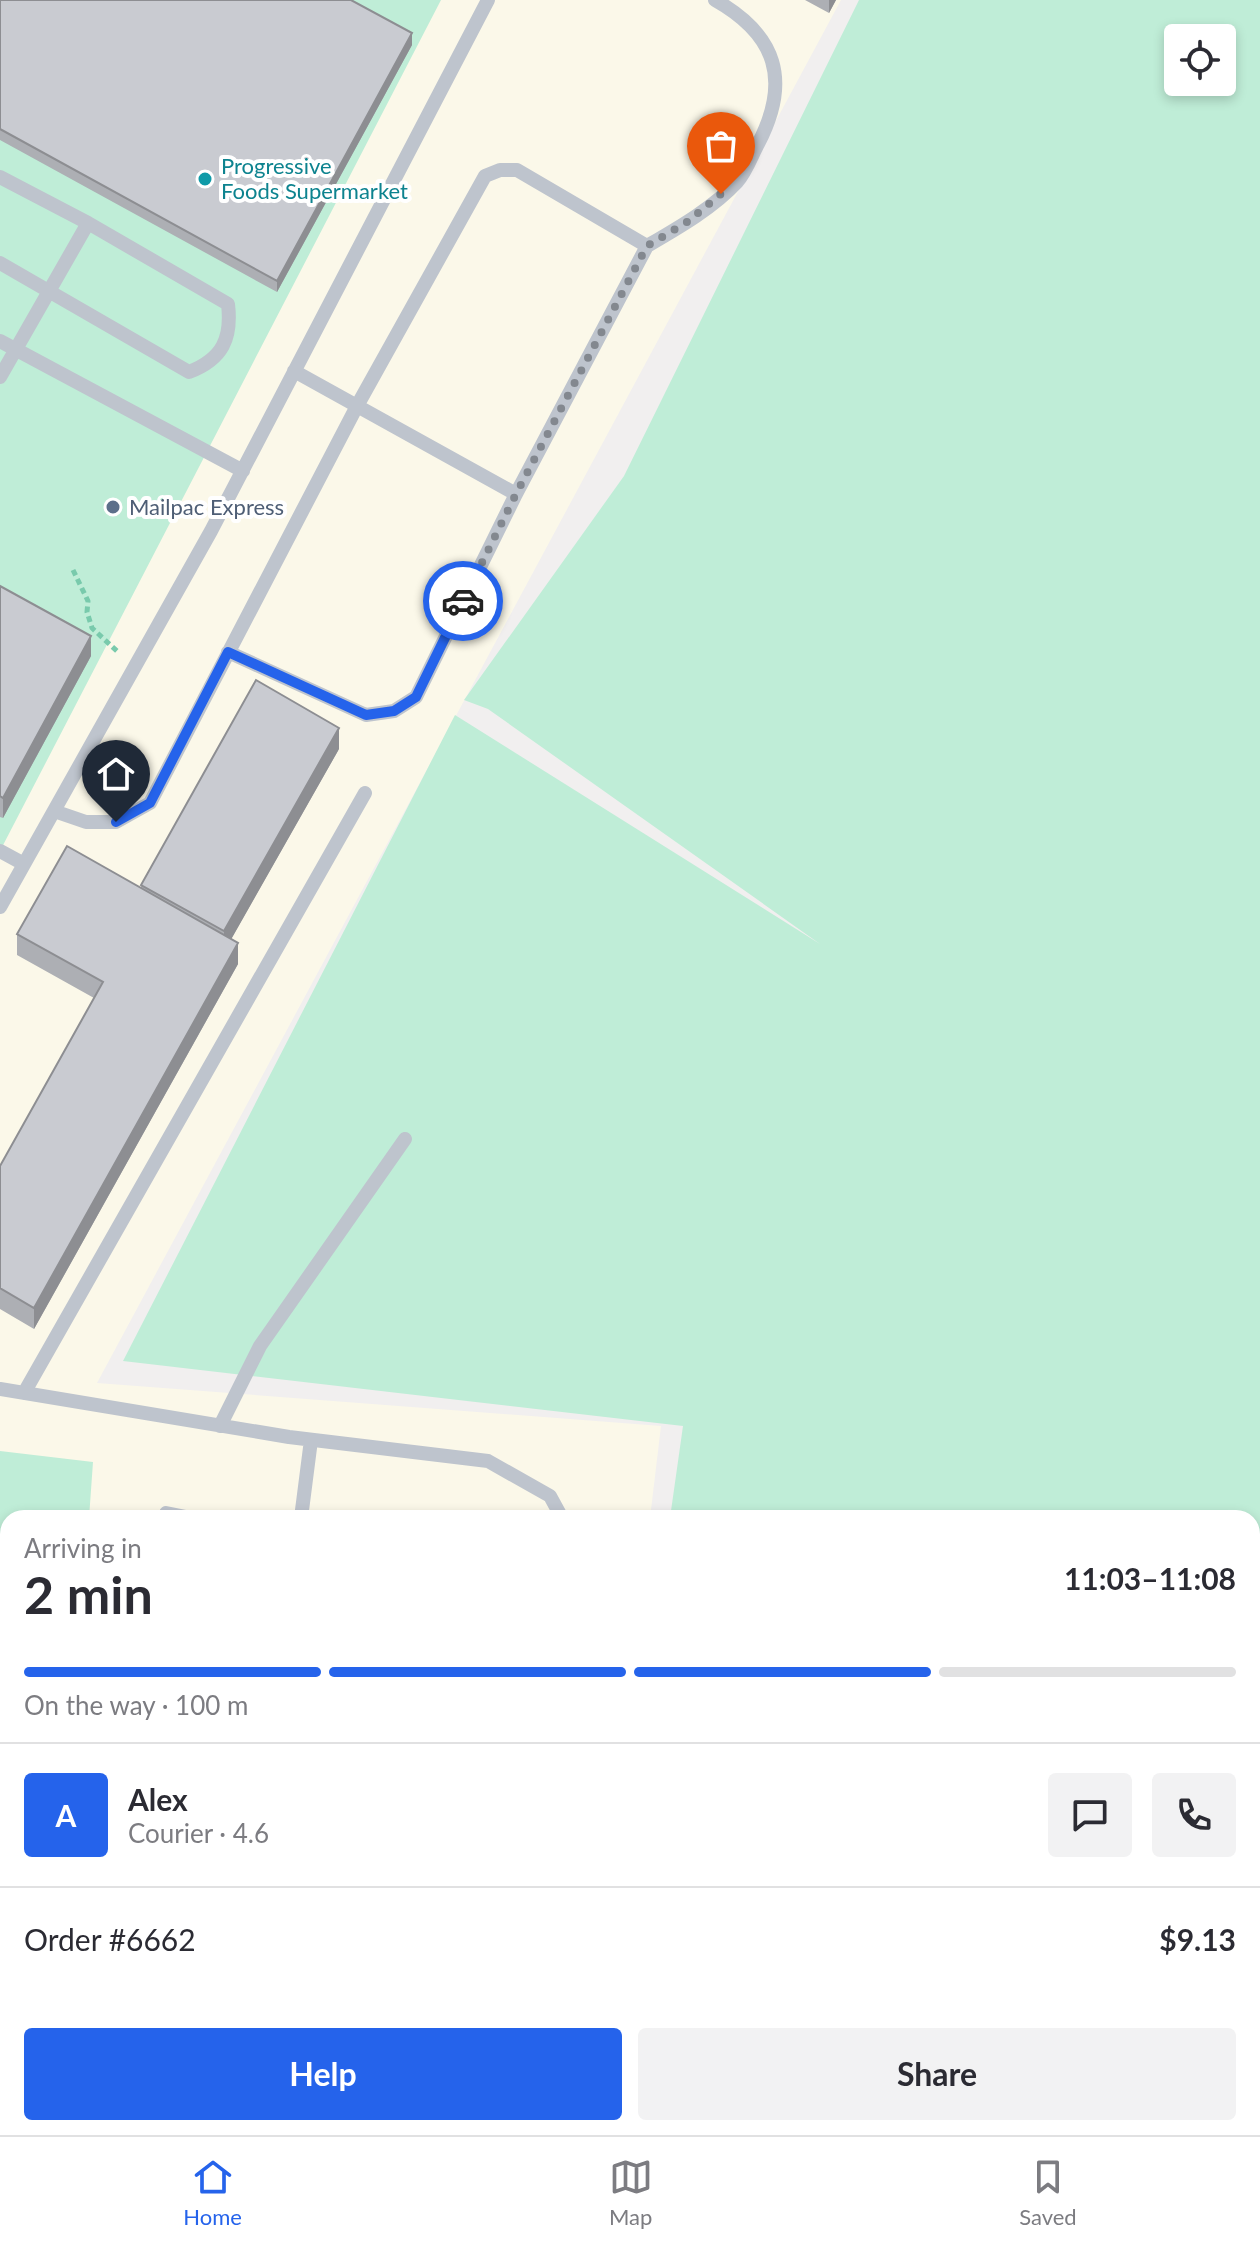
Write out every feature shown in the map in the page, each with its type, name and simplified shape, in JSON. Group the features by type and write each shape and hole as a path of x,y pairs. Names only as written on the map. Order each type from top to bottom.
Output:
{"lane":[{"path":"0,907 243,471 488,0"},
{"path":"228,652 366,715 394,711 416,697 516,494 647,246 687,222 738,181 766,128 777,90 774,62 761,37 733,10 715,0"},
{"path":"54,811 86,822 116,822 150,803 357,406 485,176 500,170 517,170 647,246"},
{"path":"0,177 88,223 228,304 230,321 227,338 218,354 205,365 189,372 0,263"},
{"path":"0,377 88,223"},
{"path":"0,341 243,471"},
{"path":"294,371 516,494"},
{"path":"24,1393 365,793"},
{"path":"0,851 24,864"},
{"path":"220,1426 260,1346 405,1139"},
{"path":"0,1389 311,1440 488,1461 550,1496 558,1510"},
{"path":"302,1510 311,1440"}],"path":[{"path":"73,570 88,601 87,612 92,628 135,667"}],"shaded area":[{"path":"0,0 841,0 97,1383 661,1426 651,1510 0,1510"}],"green space":[{"path":"0,0 441,0 0,851"},
{"path":"859,0 1260,0 1260,1510 671,1510 683,1426 123,1361 455,715 820,944 488,709 464,700 624,476"},
{"path":"0,1451 93,1462 90,1510 0,1510"}],"building":[{"name":"Progressive Foods Supermarket","path":"0,0 351,0 412,33 277,281 0,129"},
{"path":"0,586 91,636 3,798 0,796"},
{"path":"256,680 339,728 224,931 141,885"},
{"path":"67,846 238,943 34,1308 0,1288 0,1166 103,982 17,934"}],"way so far":[{"path":"463,601 647,246 687,222 721,194"}],"place":[{"name":"Progressive Foods Supermarket","path":"205,179"},
{"name":"Mailpac Express","path":"113,507"}],"route":[{"path":"116,822 150,803 228,652 366,715 394,711 416,697 463,601"}]}
